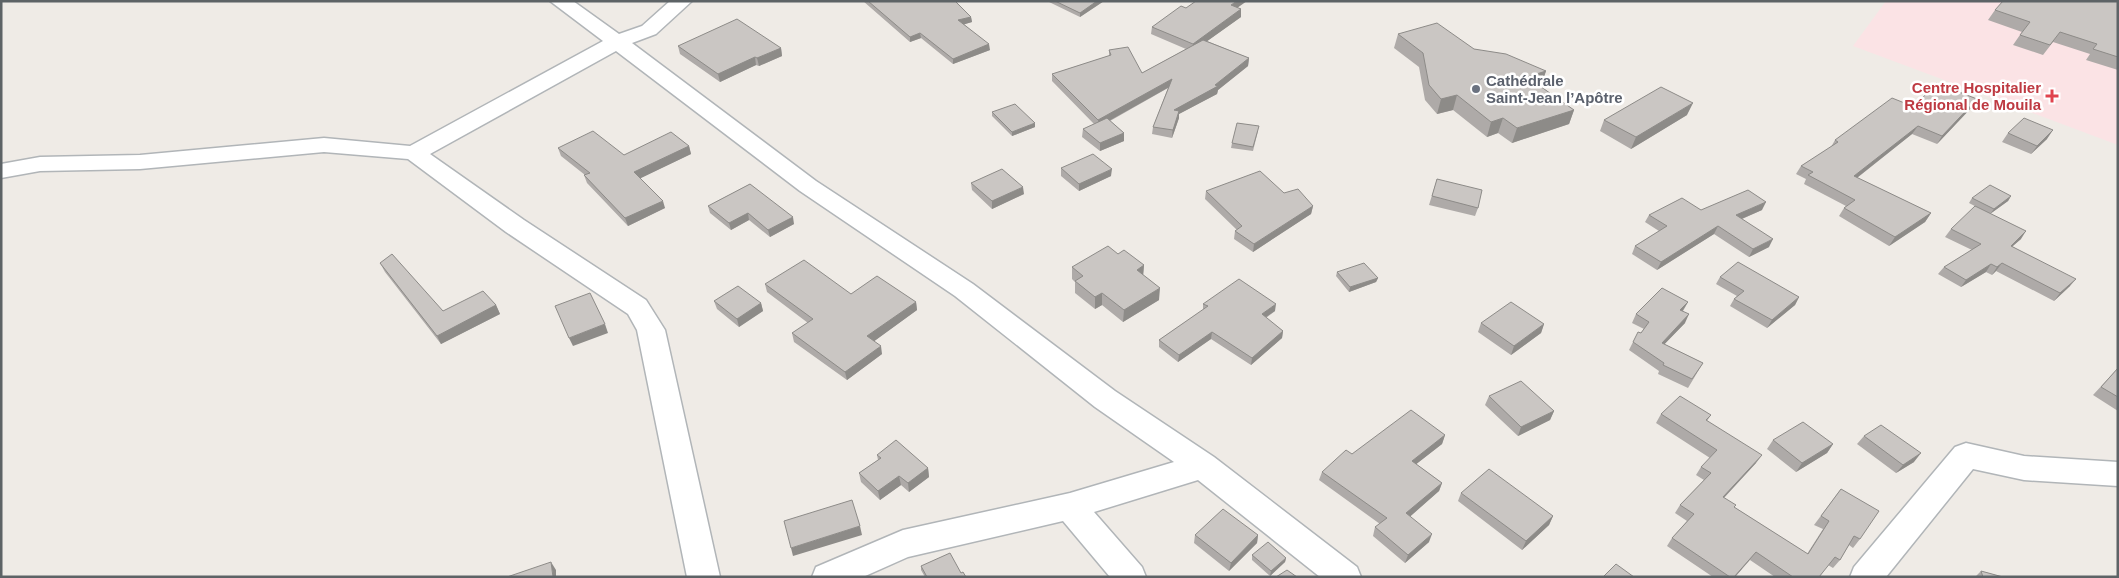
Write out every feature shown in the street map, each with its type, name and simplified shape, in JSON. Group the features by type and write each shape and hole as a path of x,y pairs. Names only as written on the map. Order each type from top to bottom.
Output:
{"street":[{"path":"560,1 808,186 964,290 1105,399 1203,466 1345,577"},
{"path":"414,153 617,42 649,30 682,1"},
{"path":"1,171 40,164 140,162 324,145 414,153 515,226 638,307 651,330 704,577"},
{"path":"1866,577 1966,455 2024,468 2118,474"},
{"path":"828,577 903,544 1070,506 1203,466"},
{"path":"1070,506 1130,577"}],"shaded area":[{"name":"Centre Hospitalier Régional de Mouila","path":"1886,1 2118,1 2118,145 1853,46"}],"building":[{"path":"868,1 955,1 971,17 958,20 989,44 953,59 920,33 910,37"},
{"path":"1055,1 1097,1 1080,13"},
{"path":"1196,1 1237,1 1231,5 1241,9 1193,44 1152,27 1181,6 1186,8"},
{"path":"2003,1 2118,1 2118,57 2093,49 2097,44 2060,32 2050,45 2020,35 2030,22 1995,10"},
{"path":"737,19 781,48 757,58 755,57 718,74 678,46"},
{"name":"Cathédrale Saint-Jean l’Apôtre","path":"1437,23 1474,49 1506,54 1546,71 1527,77 1574,110 1517,128 1503,118 1491,122 1457,95 1441,99 1429,85 1423,53 1398,34"},
{"path":"1203,40 1249,58 1215,85 1218,86 1174,110 1179,111 1173,130 1153,127 1172,79 1098,120 1052,74 1111,55 1109,50 1128,47 1142,73"},
{"path":"1936,83 1977,99 1942,136 1918,126 1854,176 1931,213 1895,237 1844,208 1855,200 1808,175 1813,172 1801,166 1838,142 1835,140 1892,98 1912,106 1916,105"},
{"path":"1661,87 1693,103 1636,137 1604,120"},
{"path":"1015,104 1035,123 1012,132 992,112"},
{"path":"1107,118 1124,133 1100,143 1083,129"},
{"path":"2024,118 2053,130 2037,146 2008,133"},
{"path":"1237,123 1259,126 1253,147 1232,143"},
{"path":"593,131 624,155 671,132 689,146 634,172 663,201 625,218 584,175 590,173 558,148"},
{"path":"1093,154 1112,169 1079,184 1061,168"},
{"path":"1002,169 1023,187 992,201 971,183"},
{"path":"1260,171 1284,193 1298,189 1313,206 1254,244 1235,231 1242,226 1206,191"},
{"path":"1437,179 1482,190 1478,208 1432,196"},
{"path":"750,184 793,217 768,230 748,213 729,223 708,206"},
{"path":"1990,185 2011,196 1994,209 1972,198"},
{"path":"1748,190 1766,202 1736,215 1773,239 1753,249 1718,226 1661,262 1635,246 1667,226 1649,215 1682,198 1701,210"},
{"path":"1975,206 2026,231 2011,246 2076,279 2060,293 2002,263 1997,267 1991,264 1966,280 1944,267 1981,244 1951,229"},
{"path":"1108,246 1118,254 1124,250 1144,265 1137,270 1160,288 1124,310 1102,293 1095,297 1075,281 1083,276 1072,267"},
{"path":"392,254 443,311 483,291 496,305 437,336 380,263"},
{"path":"804,260 851,294 877,276 916,302 867,336 881,346 845,372 792,333 813,319 765,284"},
{"path":"1738,262 1799,297 1772,320 1734,299 1744,291 1720,277"},
{"path":"1364,263 1378,278 1350,287 1337,272"},
{"path":"1239,279 1276,304 1262,314 1283,331 1252,358 1212,332 1179,355 1159,340 1208,306 1203,304"},
{"path":"738,286 761,303 737,319 714,301"},
{"path":"1662,288 1688,302 1680,310 1689,314 1662,343 1703,363 1692,379 1663,365 1664,363 1633,342 1638,332 1641,333 1649,322 1636,314"},
{"path":"590,293 605,324 569,338 555,306"},
{"path":"1511,302 1544,324 1514,346 1481,323"},
{"path":"2118,368 2118,397 2101,387"},
{"path":"1521,381 1554,411 1521,427 1489,396"},
{"path":"1680,396 1711,415 1706,420 1762,455 1723,497 1736,505 1734,507 1808,554 1829,521 1821,516 1841,489 1879,511 1860,539 1854,536 1840,560 1835,557 1819,577 1793,577 1756,552 1734,577 1730,577 1672,538 1694,514 1680,505 1711,473 1701,467 1717,450 1661,414"},
{"path":"1411,410 1445,435 1412,461 1442,483 1406,513 1432,534 1408,555 1375,527 1387,518 1322,472 1346,450 1352,454"},
{"path":"1803,422 1833,444 1802,463 1773,440"},
{"path":"1881,425 1921,453 1903,465 1864,436"},
{"path":"896,440 928,468 908,483 899,476 878,491 859,473 881,458 877,455"},
{"path":"1489,469 1553,516 1526,541 1461,493"},
{"path":"852,500 860,526 791,548 784,521"},
{"path":"1223,509 1258,535 1231,563 1195,535"},
{"path":"1268,542 1286,558 1271,571 1252,555"},
{"path":"950,553 961,573 963,572 966,577 927,577 921,566"},
{"path":"551,562 553,577 507,577"},
{"path":"1616,564 1634,577 1603,577"},
{"path":"1287,570 1297,577 1276,577"},
{"path":"1981,571 2003,577 1983,577"}],"place":[{"name":"Cathédrale Saint-Jean l’Apôtre","path":"1476,89"},
{"name":"Centre Hospitalier Régional de Mouila","path":"2052,96"}]}
